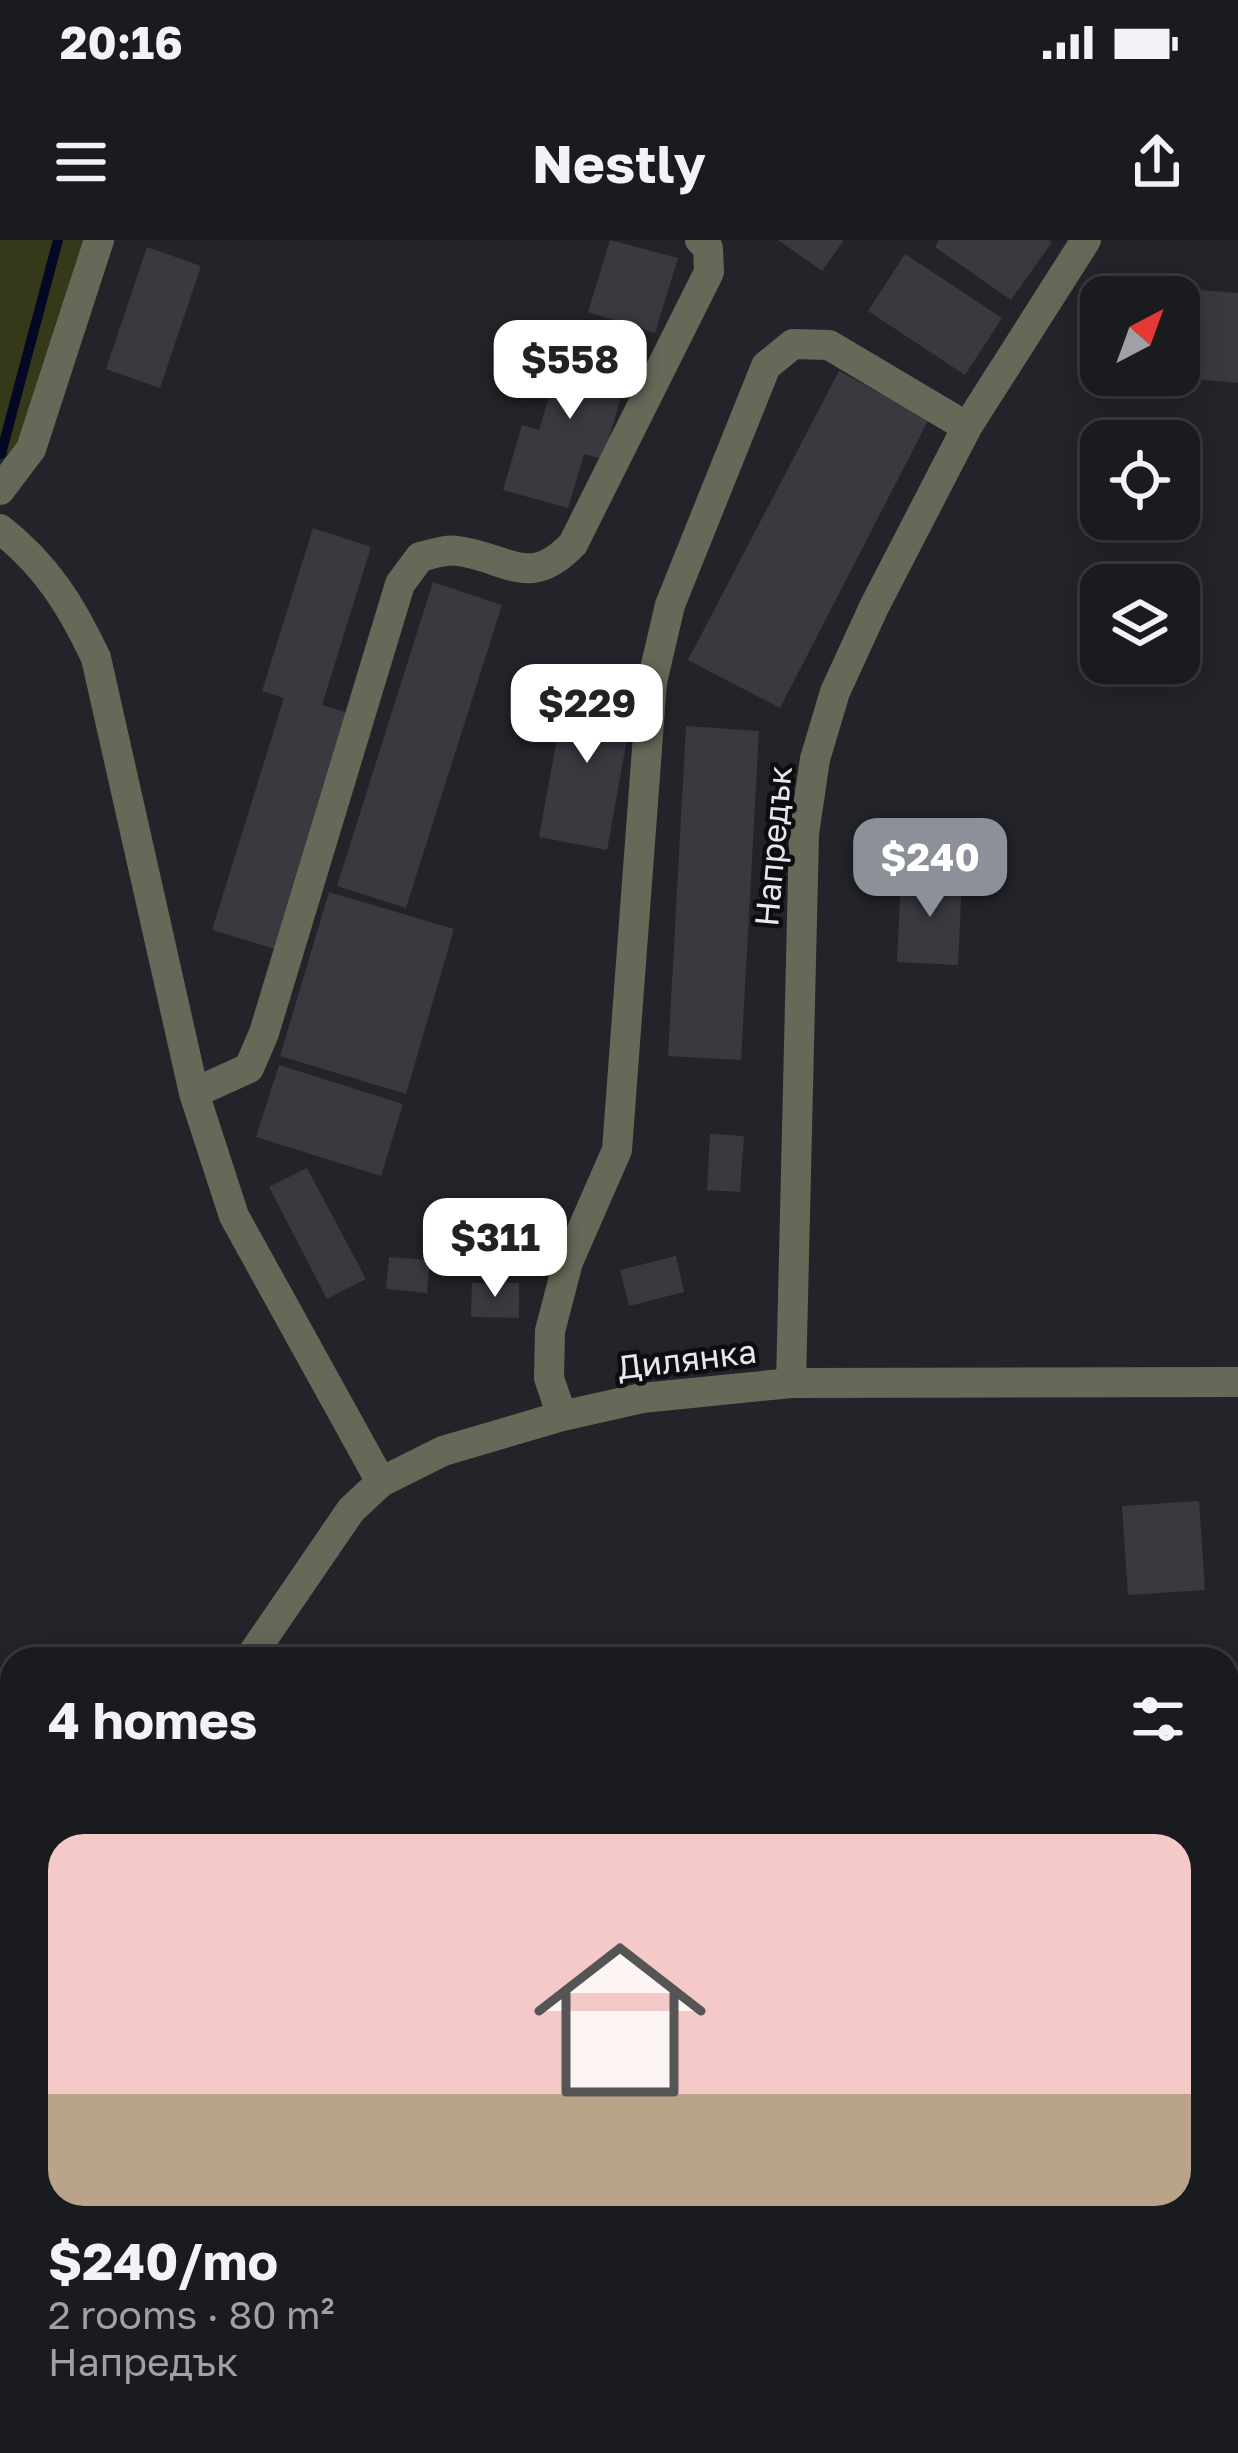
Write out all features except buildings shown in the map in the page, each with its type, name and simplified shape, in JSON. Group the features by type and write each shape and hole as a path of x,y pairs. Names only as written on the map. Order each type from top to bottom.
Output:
{"street":[{"path":"0,490 31,449 99,240"},
{"path":"194,1093 249,1068 264,1033 400,584 420,557 453,549 524,569 554,565 573,544 710,272 708,248 700,240"},
{"name":"Напредък","path":"791,1383 804,833 815,759 835,692 967,427 1086,240"},
{"path":"562,1416 549,1378 550,1331 568,1262 617,1150 652,682 670,605 766,366 794,344 829,345 967,427"},
{"path":"0,529 33,554 69,601 96,658 194,1093 234,1216 381,1482"},
{"name":"Дилянка","path":"257,1647 351,1510 381,1482 443,1450 562,1416 642,1398 791,1383 1238,1382"}],"green space":[{"path":"0,240 88,240 21,459 0,450"}],"waterway":[{"path":"1,454 58,240"}]}
